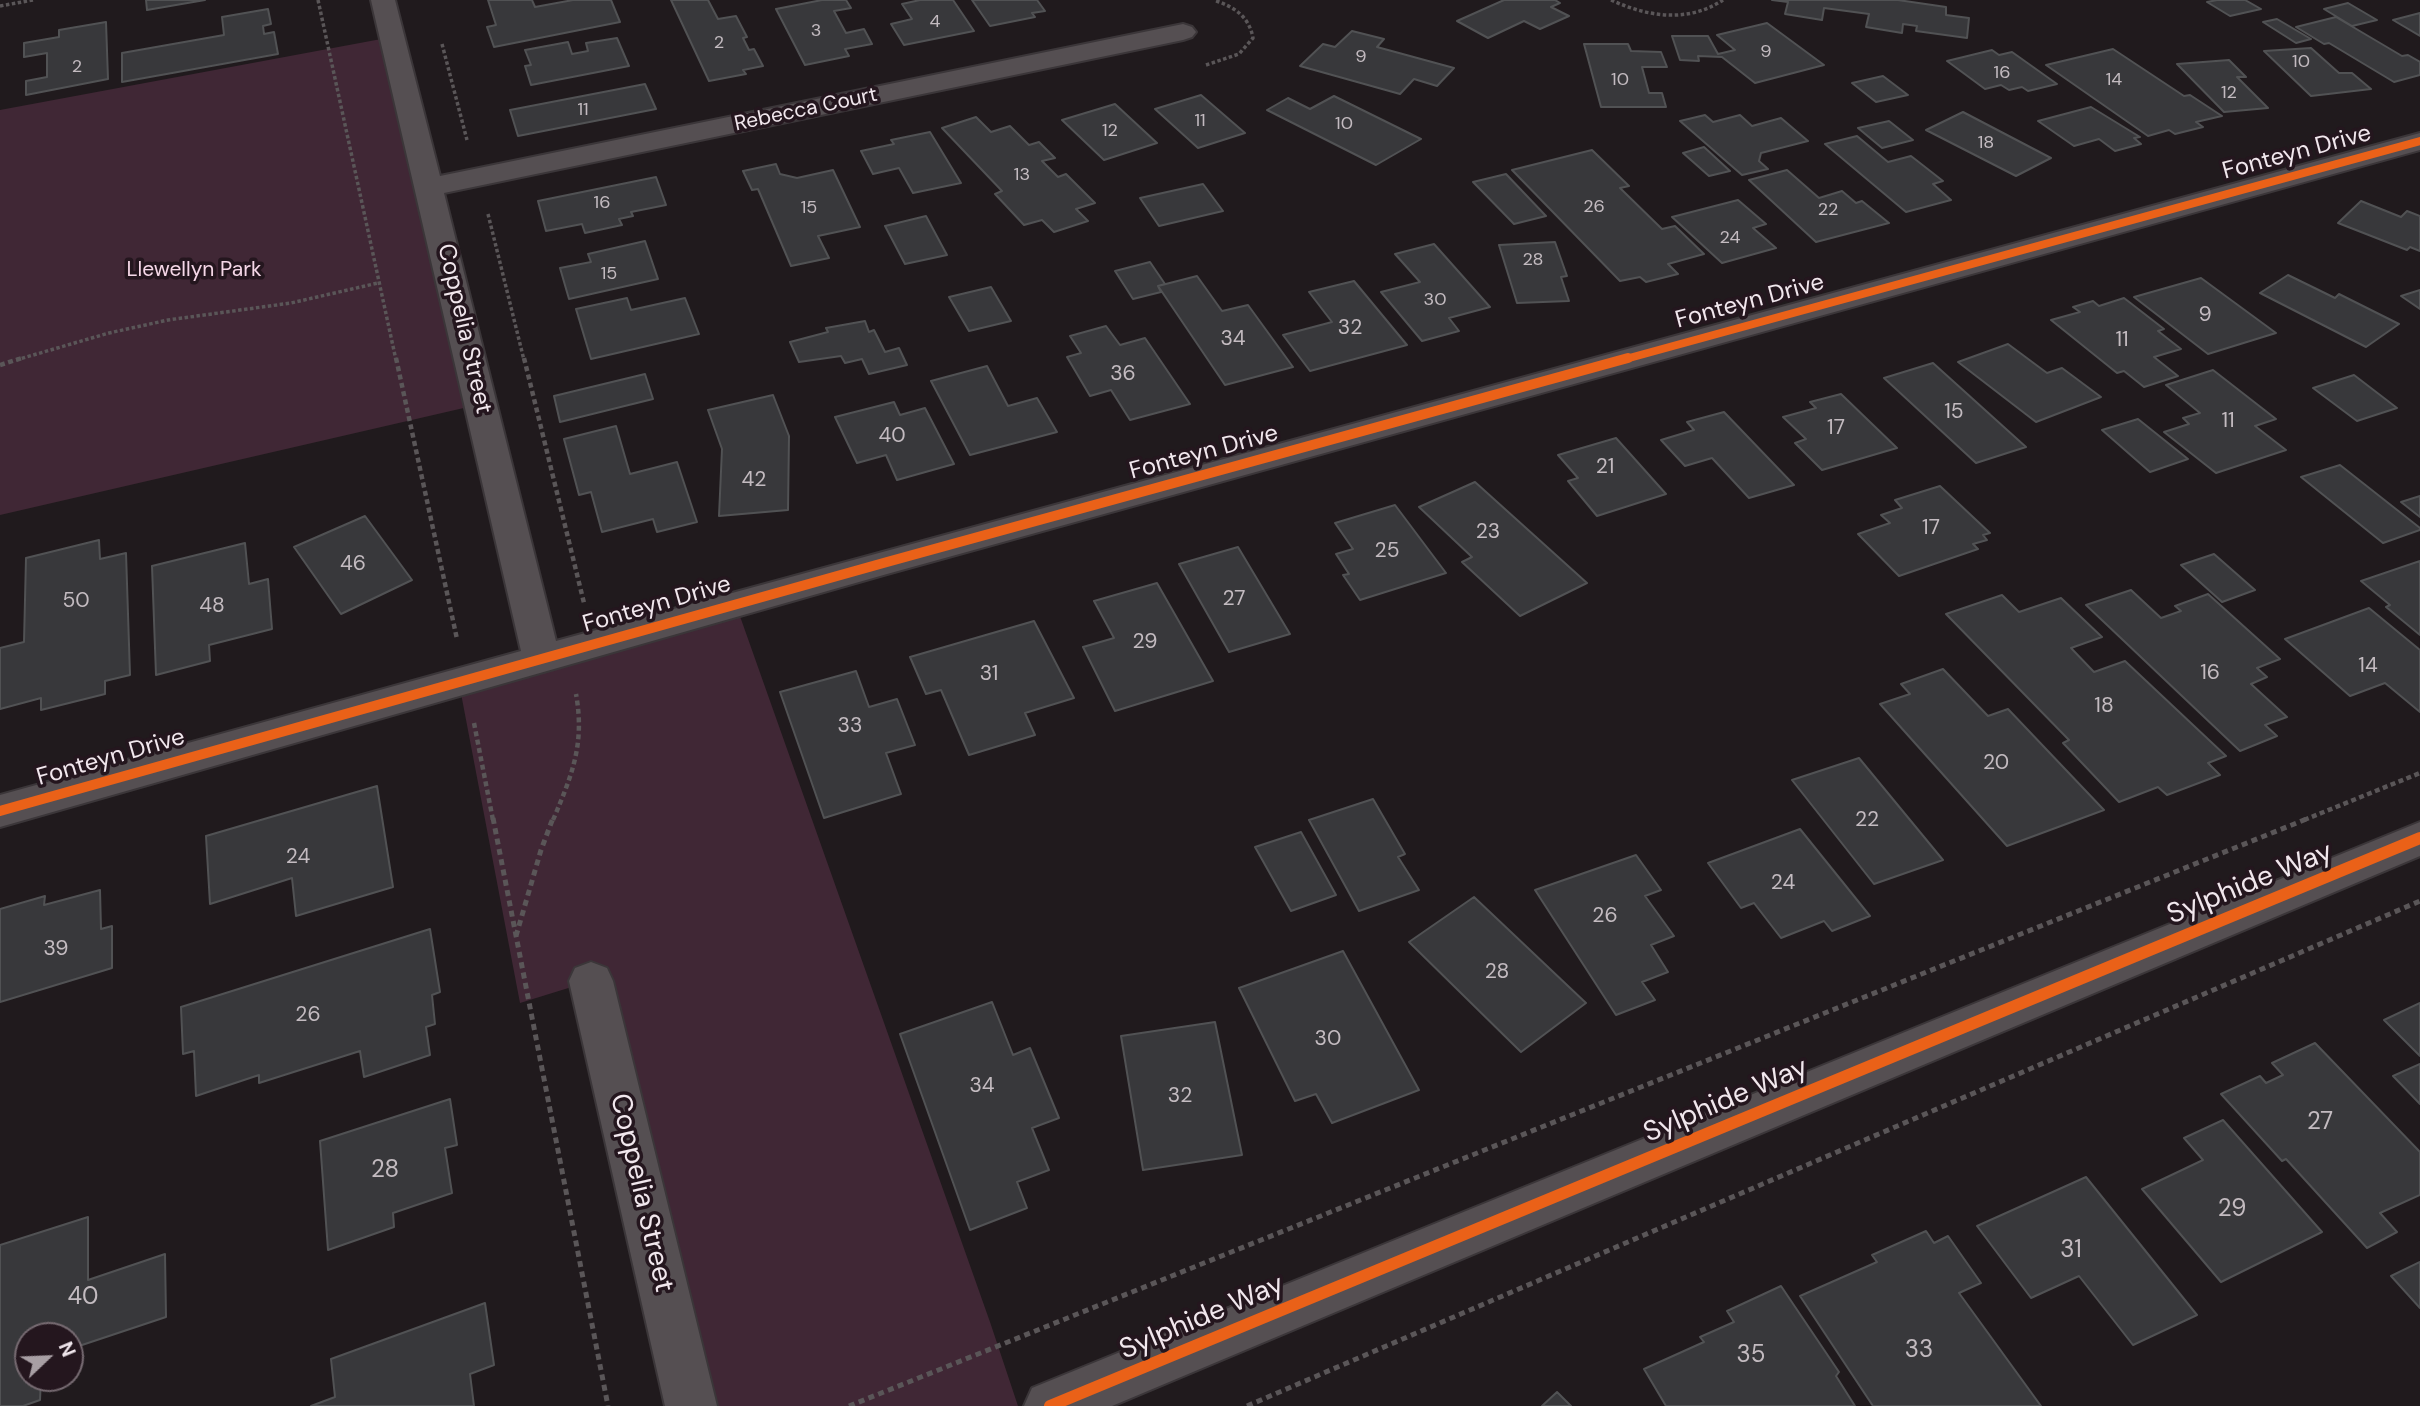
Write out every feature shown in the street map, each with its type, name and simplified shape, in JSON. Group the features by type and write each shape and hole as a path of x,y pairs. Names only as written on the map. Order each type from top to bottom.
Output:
{"street":[{"name":"Coppelia Street","path":"383,0 542,659"},
{"name":"Rebecca Court","path":"430,187 1183,32"},
{"name":"Fonteyn Drive","path":"0,811 2420,141"},
{"name":"Sylphide Way","path":"1049,1406 2420,838"},
{"name":"Coppelia Street","path":"592,981 691,1406"}],"path":[{"path":"0,6 33,0"},
{"path":"318,0 458,644"},
{"path":"1611,0 1632,9 1673,15 1705,12 1723,0"},
{"path":"440,39 468,143"},
{"path":"488,213 586,611"},
{"path":"0,365 109,333 168,320 291,303 378,283"},
{"path":"515,937 545,840 577,764 582,732 576,691"},
{"path":"473,720 608,1406"},
{"path":"849,1406 2420,773"},
{"path":"1247,1406 2420,901"}],"green space":[{"name":"Llewellyn Park","path":"392,37 481,404 0,515 0,110"},
{"path":"736,605 1018,1406 691,1406 591,981 520,1003 459,683"}],"building":[{"path":"146,0 205,0 147,10"},
{"path":"488,0 532,0 535,7 573,0 611,0 620,22 494,47 487,27 496,25"},
{"path":"671,0 708,0 718,19 736,16 747,37 743,38 749,50 754,49 763,66 743,70 746,74 709,81"},
{"path":"822,0 846,0 851,8 834,11 846,33 864,29 872,44 845,49 849,56 805,65 776,9"},
{"path":"920,0 953,0 974,31 904,45 891,24 912,19 902,4"},
{"path":"972,0 1037,0 1045,11 1032,13 1035,17 990,26"},
{"path":"1504,0 1555,0 1560,3 1551,7 1569,16 1540,29 1524,21 1488,38 1457,21"},
{"path":"1772,0 1898,0 1946,7 1946,15 1969,18 1967,38 1916,31 1917,26 1903,24 1902,33 1866,27 1869,14 1824,8 1822,20 1785,14 1788,2"},
{"path":"2245,0 2261,9 2230,16 2207,2"},
{"path":"2348,3 2377,20 2352,26 2324,9"},
{"path":"268,9 271,24 263,26 264,34 274,32 278,54 122,82 122,53 224,35 222,17"},
{"path":"2420,13 2420,36 2393,20"},
{"path":"2336,17 2402,56 2408,55 2420,62 2420,75 2394,82 2329,43 2324,44 2296,27"},
{"path":"2277,19 2311,39 2296,43 2263,22"},
{"path":"106,22 108,79 26,95 26,81 47,77 47,53 24,57 24,43 59,37 59,30"},
{"path":"1767,23 1824,65 1755,83 1722,57 1698,56 1699,61 1680,60 1672,36 1708,36 1718,54 1735,50 1717,35"},
{"path":"1352,31 1384,39 1377,47 1454,68 1437,86 1414,79 1400,94 1300,66 1323,44 1335,47"},
{"path":"617,38 629,66 531,85 525,66 531,65 525,50 568,42 572,54 588,51 586,43"},
{"path":"1584,44 1628,44 1631,51 1661,52 1667,67 1642,67 1649,93 1662,93 1666,107 1601,107"},
{"path":"2311,48 2339,73 2352,73 2371,89 2311,96 2264,51"},
{"path":"2113,49 2184,96 2190,95 2222,116 2196,122 2203,127 2175,134 2169,130 2148,136 2046,65"},
{"path":"1992,50 1999,55 2012,52 2057,84 2028,91 2022,87 2009,90 2001,85 1985,89 1947,61"},
{"path":"2229,60 2246,77 2237,77 2268,108 2224,112 2177,64"},
{"path":"1883,76 1908,95 1876,102 1852,83"},
{"path":"645,84 656,109 518,136 510,110"},
{"path":"1201,95 1245,133 1198,148 1155,109"},
{"path":"1334,96 1421,139 1376,165 1267,110 1288,98 1310,109"},
{"path":"1115,104 1157,143 1104,160 1062,120"},
{"path":"2091,107 2140,137 2134,138 2141,144 2115,151 2099,139 2074,146 2038,121"},
{"path":"1963,112 2051,158 2016,176 1926,130"},
{"path":"1705,115 1713,122 1740,115 1752,126 1781,118 1808,141 1761,153 1759,161 1768,169 1742,175 1680,121"},
{"path":"976,117 991,132 1010,126 1029,145 1039,142 1055,158 1042,161 1058,177 1066,174 1095,203 1076,209 1088,221 1054,232 1042,220 1024,225 995,194 1002,191 942,128"},
{"path":"1889,121 1913,140 1882,148 1858,128"},
{"path":"930,132 961,183 913,193 899,168 873,174 861,151 894,144 891,140"},
{"path":"1857,136 1888,162 1911,156 1943,181 1933,184 1951,200 1906,212 1825,144"},
{"path":"1704,147 1730,171 1709,176 1683,153"},
{"path":"1592,150 1629,186 1620,188 1662,229 1675,226 1704,254 1668,264 1678,274 1646,282 1640,277 1620,281 1512,170"},
{"path":"776,164 780,174 797,178 833,170 860,227 818,236 829,258 791,266 758,189 752,190 743,171"},
{"path":"1787,170 1819,198 1842,191 1856,203 1862,201 1889,223 1816,242 1749,180"},
{"path":"1506,174 1546,216 1514,224 1473,182"},
{"path":"656,177 666,205 631,212 633,216 619,219 622,225 585,233 582,224 546,231 538,201"},
{"path":"1203,184 1223,211 1159,226 1140,198"},
{"path":"1738,200 1766,224 1753,228 1776,248 1722,263 1672,217"},
{"path":"2361,201 2401,217 2407,211 2420,216 2420,251 2410,247 2407,250 2338,223"},
{"path":"926,216 947,255 905,264 885,226"},
{"path":"645,241 658,279 569,299 560,268 591,262 588,254"},
{"path":"1555,242 1567,276 1561,277 1569,301 1517,303 1499,245"},
{"path":"1434,244 1490,307 1449,318 1459,331 1422,341 1381,292 1420,282 1395,254"},
{"path":"1150,262 1165,284 1158,286 1161,292 1133,299 1115,271"},
{"path":"2288,275 2335,298 2339,294 2399,324 2366,347 2260,293"},
{"path":"1197,276 1222,311 1248,305 1293,367 1225,385 1158,286"},
{"path":"2201,278 2276,333 2208,354 2134,297"},
{"path":"1354,281 1407,345 1310,371 1283,335 1332,322 1309,292"},
{"path":"991,287 1011,321 969,331 949,297"},
{"path":"2420,290 2420,309 2401,296"},
{"path":"627,298 631,310 685,298 699,334 591,359 576,309"},
{"path":"2124,298 2164,329 2158,331 2181,349 2154,357 2178,376 2144,387 2124,371 2117,373 2051,320 2080,312 2073,307 2093,301 2099,306"},
{"path":"865,321 869,332 874,330 885,352 899,348 907,365 869,374 862,359 845,363 841,356 799,362 790,342 828,332 826,328"},
{"path":"1106,326 1120,345 1145,338 1190,404 1130,420 1111,390 1090,396 1067,357 1081,353 1070,336"},
{"path":"2008,344 2047,373 2062,368 2101,397 2036,422 1958,362"},
{"path":"1933,363 2026,447 1976,463 1884,378"},
{"path":"987,366 1008,406 1037,398 1057,432 970,455 931,381"},
{"path":"2213,370 2276,419 2255,426 2286,450 2216,473 2164,432 2189,424 2183,418 2200,413 2166,385"},
{"path":"645,374 653,399 560,422 554,396"},
{"path":"2354,375 2397,408 2357,421 2313,388"},
{"path":"1841,394 1897,448 1822,470 1795,443 1806,439 1783,417 1816,408 1810,402"},
{"path":"773,395 789,436 788,510 719,516 722,449 708,410"},
{"path":"894,402 900,415 925,408 954,464 897,480 886,455 857,463 835,417"},
{"path":"1724,412 1794,485 1749,498 1712,458 1685,466 1661,440 1694,430 1687,422"},
{"path":"2138,419 2188,459 2150,472 2102,430"},
{"path":"616,426 630,474 677,462 697,522 657,532 653,519 602,532 591,492 579,495 564,439"},
{"path":"1616,438 1666,494 1597,516 1568,481 1578,478 1558,455"},
{"path":"2340,465 2420,530 2383,543 2301,477"},
{"path":"1475,482 1587,583 1520,616 1462,562 1472,557 1419,507"},
{"path":"1940,486 1990,533 1983,535 1987,540 1973,544 1978,549 1899,576 1858,534 1890,523 1881,515 1902,508 1895,500"},
{"path":"2420,496 2420,517 2401,502"},
{"path":"1395,505 1446,573 1360,600 1343,575 1349,574 1336,554 1353,549 1335,523"},
{"path":"365,516 412,580 341,614 294,547"},
{"path":"99,540 100,559 126,553 130,675 105,681 105,694 41,710 41,698 0,709 0,648 24,642 26,558"},
{"path":"245,543 249,584 268,579 272,629 209,645 210,661 156,675 152,566"},
{"path":"1238,547 1290,634 1229,652 1179,564"},
{"path":"2214,554 2255,590 2222,602 2181,565"},
{"path":"2420,561 2420,635 2386,607 2390,605 2361,581"},
{"path":"1157,583 1213,681 1115,711 1083,647 1114,638 1094,601"},
{"path":"2131,590 2161,618 2181,611 2175,606 2208,594 2280,659 2257,668 2267,677 2251,684 2287,717 2265,725 2277,736 2240,751 2086,605"},
{"path":"2002,595 2019,612 2061,598 2102,637 2071,648 2094,672 2125,661 2226,756 2208,763 2220,775 2167,795 2158,787 2119,802 2063,743 2069,740 1946,614"},
{"path":"2369,608 2420,650 2420,712 2385,683 2350,696 2285,639"},
{"path":"1034,621 1074,698 1025,713 1035,735 969,755 941,690 926,694 910,657"},
{"path":"1943,669 1988,716 2008,709 2104,810 2007,846 1880,704 1910,694 1901,684"},
{"path":"856,671 869,707 897,699 915,745 886,753 901,794 824,818 780,692"},
{"path":"1859,758 1943,860 1874,884 1792,780"},
{"path":"377,786 393,887 296,916 292,878 210,904 206,836"},
{"path":"1373,799 1405,854 1398,857 1419,890 1359,911 1309,820"},
{"path":"1800,829 1870,916 1832,931 1824,921 1781,938 1754,903 1741,908 1708,863"},
{"path":"1301,832 1336,895 1291,911 1255,847"},
{"path":"1636,855 1661,890 1645,896 1674,936 1651,945 1668,972 1642,982 1655,1000 1616,1015 1535,890"},
{"path":"100,890 101,929 112,926 112,968 0,1002 0,909 45,896 44,905"},
{"path":"1474,897 1586,1003 1521,1052 1409,942"},
{"path":"430,929 440,992 432,995 435,1024 426,1027 430,1055 364,1077 360,1051 259,1083 259,1075 196,1096 194,1051 183,1054 181,1007"},
{"path":"1343,951 1419,1090 1332,1123 1316,1094 1295,1101 1239,988"},
{"path":"992,1002 1013,1055 1030,1048 1059,1118 1032,1128 1049,1170 1017,1182 1027,1208 970,1230 900,1034"},
{"path":"2420,1003 2420,1056 2384,1020"},
{"path":"1215,1022 1242,1155 1143,1170 1121,1036"},
{"path":"2315,1043 2420,1152 2420,1195 2380,1213 2397,1232 2367,1248 2286,1159 2282,1161 2221,1094 2260,1076 2266,1083 2283,1075 2272,1063"},
{"path":"2420,1064 2420,1104 2393,1076"},
{"path":"450,1099 457,1145 445,1148 452,1193 393,1213 394,1227 328,1250 320,1141"},
{"path":"2223,1120 2322,1232 2221,1282 2142,1189 2203,1160 2184,1138"},
{"path":"2086,1177 2197,1315 2133,1345 2079,1276 2031,1298 1977,1226"},
{"path":"88,1217 88,1280 165,1254 166,1317 84,1344 84,1322 14,1322 14,1392 40,1392 40,1400 23,1406 0,1406 0,1245"},
{"path":"1926,1231 1934,1243 1948,1236 1981,1283 1959,1293 2041,1406 1873,1406 1800,1296 1877,1262 1872,1255"},
{"path":"2420,1262 2420,1308 2391,1276"},
{"path":"1781,1286 1839,1372 1836,1376 1855,1406 1666,1406 1644,1369 1704,1342 1700,1337 1734,1322 1727,1311"},
{"path":"485,1303 494,1365 470,1374 474,1406 311,1406 335,1397 331,1359"},
{"path":"1557,1392 1571,1406 1542,1406"}],"cycle path":[{"path":"0,811 887,562 2420,141"},
{"path":"1050,1406 2420,838"}]}
